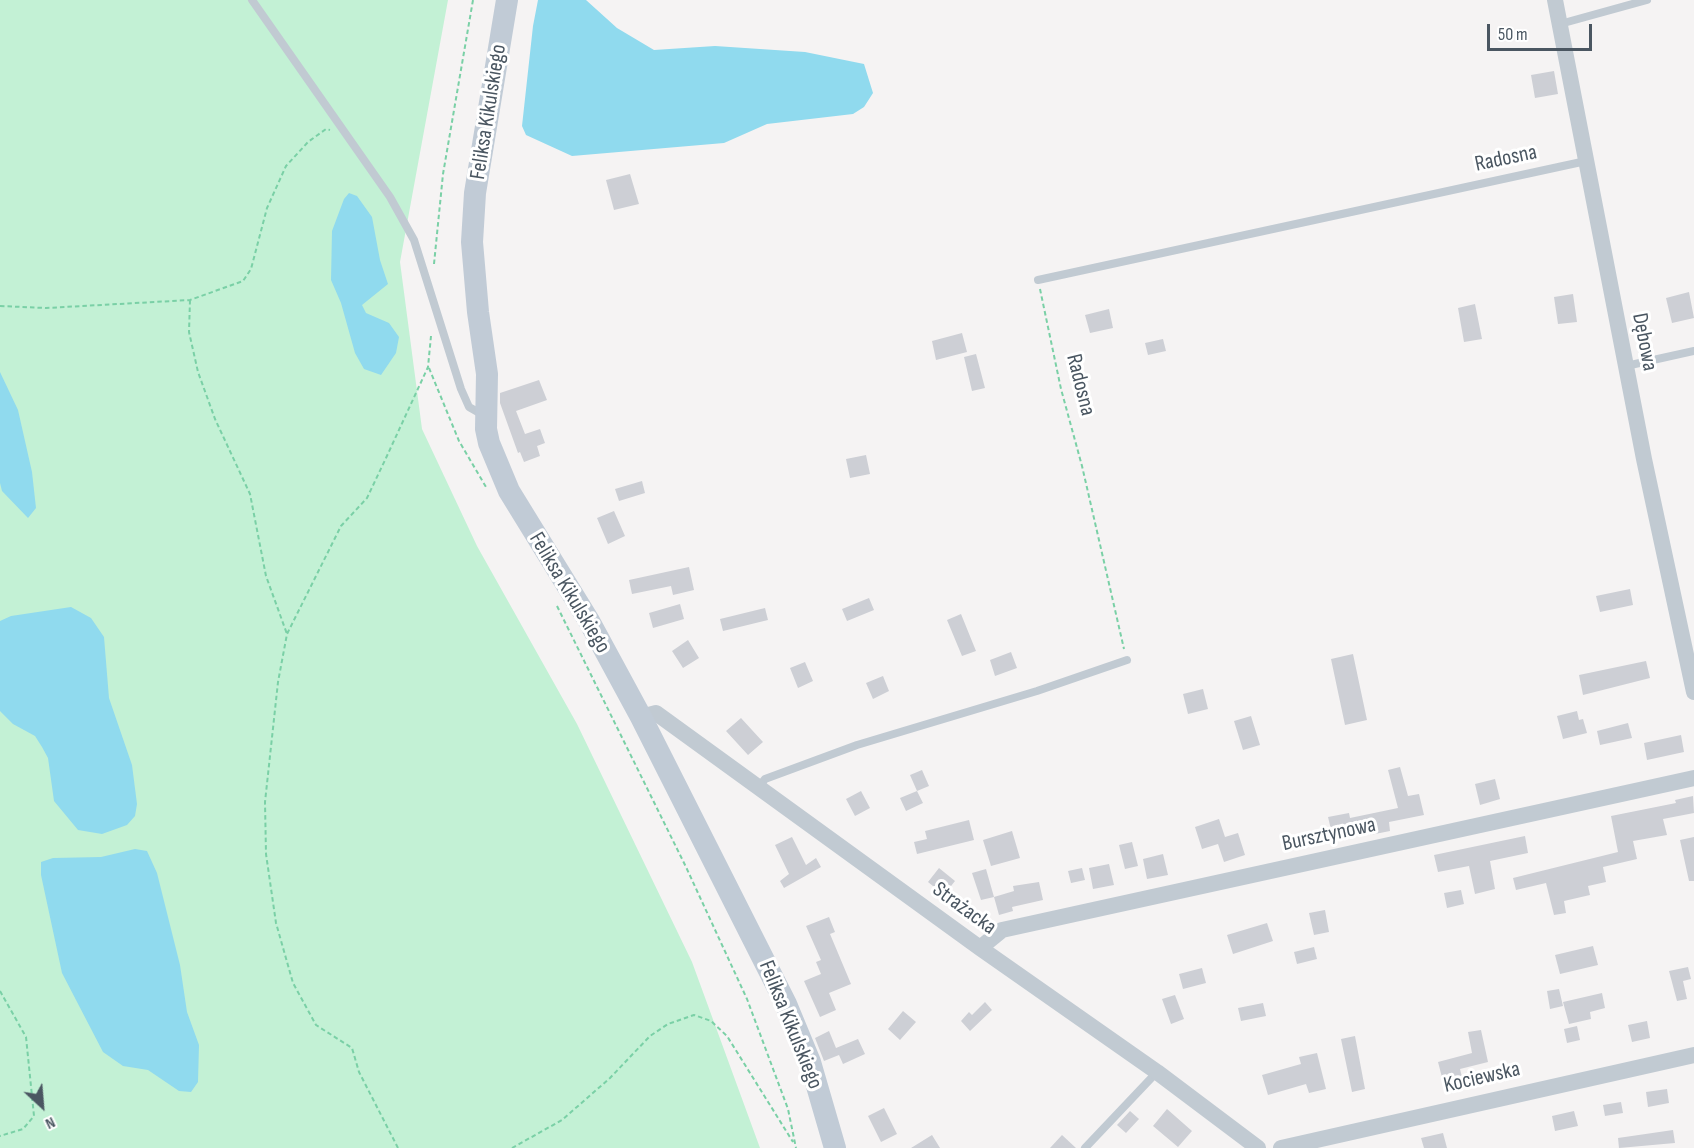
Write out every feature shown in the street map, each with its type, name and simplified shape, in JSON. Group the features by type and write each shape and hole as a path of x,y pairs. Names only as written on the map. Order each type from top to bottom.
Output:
{"main road":[{"name":"Feliksa Kikulskiego","path":"507,0 475,194 472,243 478,312 487,374 486,417 493,456 509,491 589,621 641,717 786,1004 810,1062 835,1148"}],"street":[{"name":"Dębowa","path":"1555,0 1626,366 1694,692"},
{"name":"Strażacka","path":"641,717 656,713 980,948 1157,1072 1258,1148"},
{"name":"Bursztynowa","path":"980,948 1002,930 1694,778"},
{"name":"Kociewska","path":"1281,1148 1694,1055"}],"lane":[{"path":"252,0 390,197 414,240 461,389 469,407 486,417"},
{"path":"1560,24 1647,0"},
{"name":"Radosna","path":"1038,280 1586,161"},
{"path":"1626,366 1694,351"},
{"path":"758,788 765,779 857,745 1037,691 1127,660"},
{"path":"1085,1148 1157,1072"}],"path":[{"path":"434,265 443,174 473,0"},
{"path":"0,306 46,308 190,300 243,280 251,269 267,208 286,166 308,142 326,129 346,132"},
{"name":"Radosna","path":"1038,280 1061,389 1082,466 1127,660"},
{"path":"190,300 189,332 198,372 215,419 250,494 266,576 287,633"},
{"path":"398,1148 359,1072 352,1048 316,1025 293,983 276,923 266,854 265,802 278,682 287,633 341,526 367,498 428,367 459,441 487,488"},
{"path":"554,599 686,867 747,999 788,1109 796,1147"},
{"path":"0,991 26,1037 34,1116 23,1129 0,1136"},
{"path":"512,1148 561,1120 610,1078 651,1036 668,1024 694,1015 711,1021 727,1036 796,1147"}],"green space":[{"path":"0,0 448,0 400,262 422,429 477,546 577,724 692,962 760,1148 0,1148"}],"water":[{"path":"538,0 586,0 617,28 654,50 715,46 805,52 864,64 873,93 864,107 853,114 767,124 724,143 572,156 526,135 522,126"},
{"path":"349,193 357,196 372,217 380,260 388,284 362,305 366,313 389,323 399,337 396,353 381,375 364,369 355,353 341,303 331,280 332,231 344,199"},
{"path":"0,372 18,410 32,472 36,508 28,518 2,491 0,483"},
{"path":"71,607 91,618 104,637 109,698 132,765 137,804 135,816 127,825 102,834 78,830 54,801 48,758 35,736 13,724 0,711 0,621 11,616"},
{"path":"135,849 147,851 157,873 180,965 187,1012 199,1045 198,1082 191,1092 179,1091 148,1070 123,1066 103,1052 62,973 41,875 41,862 53,858 101,857"}],"building":[{"path":"1554,71 1558,94 1535,98 1531,75"},
{"path":"630,174 639,204 614,210 606,180"},
{"path":"1689,292 1694,318 1672,323 1666,298"},
{"path":"1573,294 1577,322 1558,324 1554,297"},
{"path":"1475,304 1482,339 1464,342 1458,308"},
{"path":"1109,309 1113,328 1090,333 1085,315"},
{"path":"962,333 967,352 936,360 932,341"},
{"path":"1163,339 1166,351 1148,355 1145,343"},
{"path":"976,354 985,388 972,391 964,357"},
{"path":"539,380 547,400 516,411 525,434 540,429 545,443 537,446 540,456 524,462 520,452 518,453 500,403 500,393"},
{"path":"866,455 870,474 850,478 846,459"},
{"path":"642,481 645,493 619,501 615,489"},
{"path":"614,511 625,536 608,544 597,518"},
{"path":"689,567 694,590 673,595 671,586 632,594 629,580"},
{"path":"1630,589 1633,605 1600,612 1596,596"},
{"path":"869,598 874,610 847,621 842,609"},
{"path":"680,604 684,619 653,628 649,613"},
{"path":"765,608 768,620 723,631 720,619"},
{"path":"961,614 976,651 962,656 947,620"},
{"path":"688,640 699,658 683,668 672,651"},
{"path":"1011,652 1017,668 995,676 990,660"},
{"path":"1353,654 1367,720 1345,725 1331,659"},
{"path":"1646,661 1650,678 1583,695 1579,675"},
{"path":"805,662 813,681 798,688 790,668"},
{"path":"883,676 889,691 873,699 866,683"},
{"path":"1203,689 1208,709 1188,714 1183,694"},
{"path":"1577,711 1579,720 1583,719 1587,733 1563,739 1557,716"},
{"path":"1251,716 1260,745 1243,750 1234,721"},
{"path":"741,718 763,742 748,755 726,731"},
{"path":"1628,723 1632,738 1600,745 1597,731"},
{"path":"1681,735 1684,752 1647,760 1644,743"},
{"path":"1400,767 1408,796 1419,794 1424,815 1389,822 1390,831 1370,835 1369,830 1333,838 1328,817 1349,813 1350,818 1398,808 1388,770"},
{"path":"922,770 929,786 917,791 910,775"},
{"path":"1495,779 1500,799 1480,805 1475,784"},
{"path":"861,791 870,808 855,816 846,799"},
{"path":"917,791 923,803 906,811 900,798"},
{"path":"1693,796 1694,813 1663,819 1667,835 1633,841 1637,859 1603,867 1606,882 1588,886 1590,895 1564,901 1566,913 1554,915 1546,883 1516,890 1513,878 1618,852 1611,816 1676,803 1675,800"},
{"path":"1219,819 1225,837 1238,833 1245,855 1224,862 1218,844 1202,849 1195,827"},
{"path":"969,820 974,840 917,854 914,842 927,839 925,831"},
{"path":"1012,831 1020,858 991,866 983,840"},
{"path":"1525,836 1528,853 1490,861 1495,889 1475,894 1469,866 1438,872 1434,855"},
{"path":"792,837 806,865 816,858 821,867 784,888 780,881 789,874 775,845"},
{"path":"1694,837 1694,881 1689,881 1680,840"},
{"path":"1132,842 1138,866 1125,869 1119,845"},
{"path":"1163,854 1168,875 1147,879 1143,859"},
{"path":"1109,864 1114,885 1093,889 1089,868"},
{"path":"939,868 955,881 944,895 928,882"},
{"path":"1082,868 1085,880 1071,883 1068,871"},
{"path":"986,869 994,897 981,900 972,873"},
{"path":"1039,882 1043,900 1012,907 1013,911 999,915 994,897 1014,891 1013,886"},
{"path":"1461,890 1464,904 1447,908 1444,893"},
{"path":"1325,910 1329,932 1314,935 1309,913"},
{"path":"829,917 835,932 830,934 851,984 829,993 836,1010 820,1017 804,981 821,974 816,962 821,960 806,926"},
{"path":"1267,923 1273,941 1233,954 1227,935"},
{"path":"1593,946 1598,965 1560,974 1555,955"},
{"path":"1314,947 1317,959 1297,964 1294,952"},
{"path":"1688,967 1691,979 1683,981 1687,999 1677,1001 1669,971"},
{"path":"1202,968 1206,983 1183,989 1179,974"},
{"path":"1559,989 1563,1006 1550,1009 1547,991"},
{"path":"1602,993 1605,1008 1590,1012 1591,1019 1569,1024 1563,1002"},
{"path":"1175,995 1184,1019 1171,1024 1162,999"},
{"path":"985,1002 992,1010 970,1031 961,1021 969,1012 972,1015"},
{"path":"1263,1003 1266,1016 1241,1021 1238,1008"},
{"path":"903,1011 916,1022 900,1040 888,1029"},
{"path":"1647,1021 1650,1038 1632,1042 1628,1025"},
{"path":"1577,1026 1580,1040 1567,1043 1564,1029"},
{"path":"1481,1030 1488,1062 1460,1069 1463,1081 1444,1085 1438,1062 1472,1053 1468,1032"},
{"path":"829,1031 836,1048 858,1039 865,1054 843,1064 839,1055 824,1061 815,1038"},
{"path":"1355,1036 1365,1089 1352,1092 1341,1039"},
{"path":"1317,1053 1326,1089 1309,1093 1306,1084 1268,1095 1262,1075 1301,1064 1299,1057"},
{"path":"1667,1089 1669,1103 1648,1107 1646,1092"},
{"path":"1621,1102 1623,1113 1605,1116 1603,1105"},
{"path":"884,1108 897,1134 881,1142 868,1116"},
{"path":"1167,1109 1192,1131 1178,1147 1153,1126"},
{"path":"1130,1111 1139,1119 1126,1133 1117,1125"},
{"path":"1574,1111 1578,1126 1555,1131 1552,1116"},
{"path":"1673,1130 1675,1143 1619,1148 1618,1138"},
{"path":"1443,1133 1447,1148 1424,1148 1421,1138"},
{"path":"932,1135 940,1148 911,1148"},
{"path":"1062,1135 1076,1148 1050,1148"}]}
